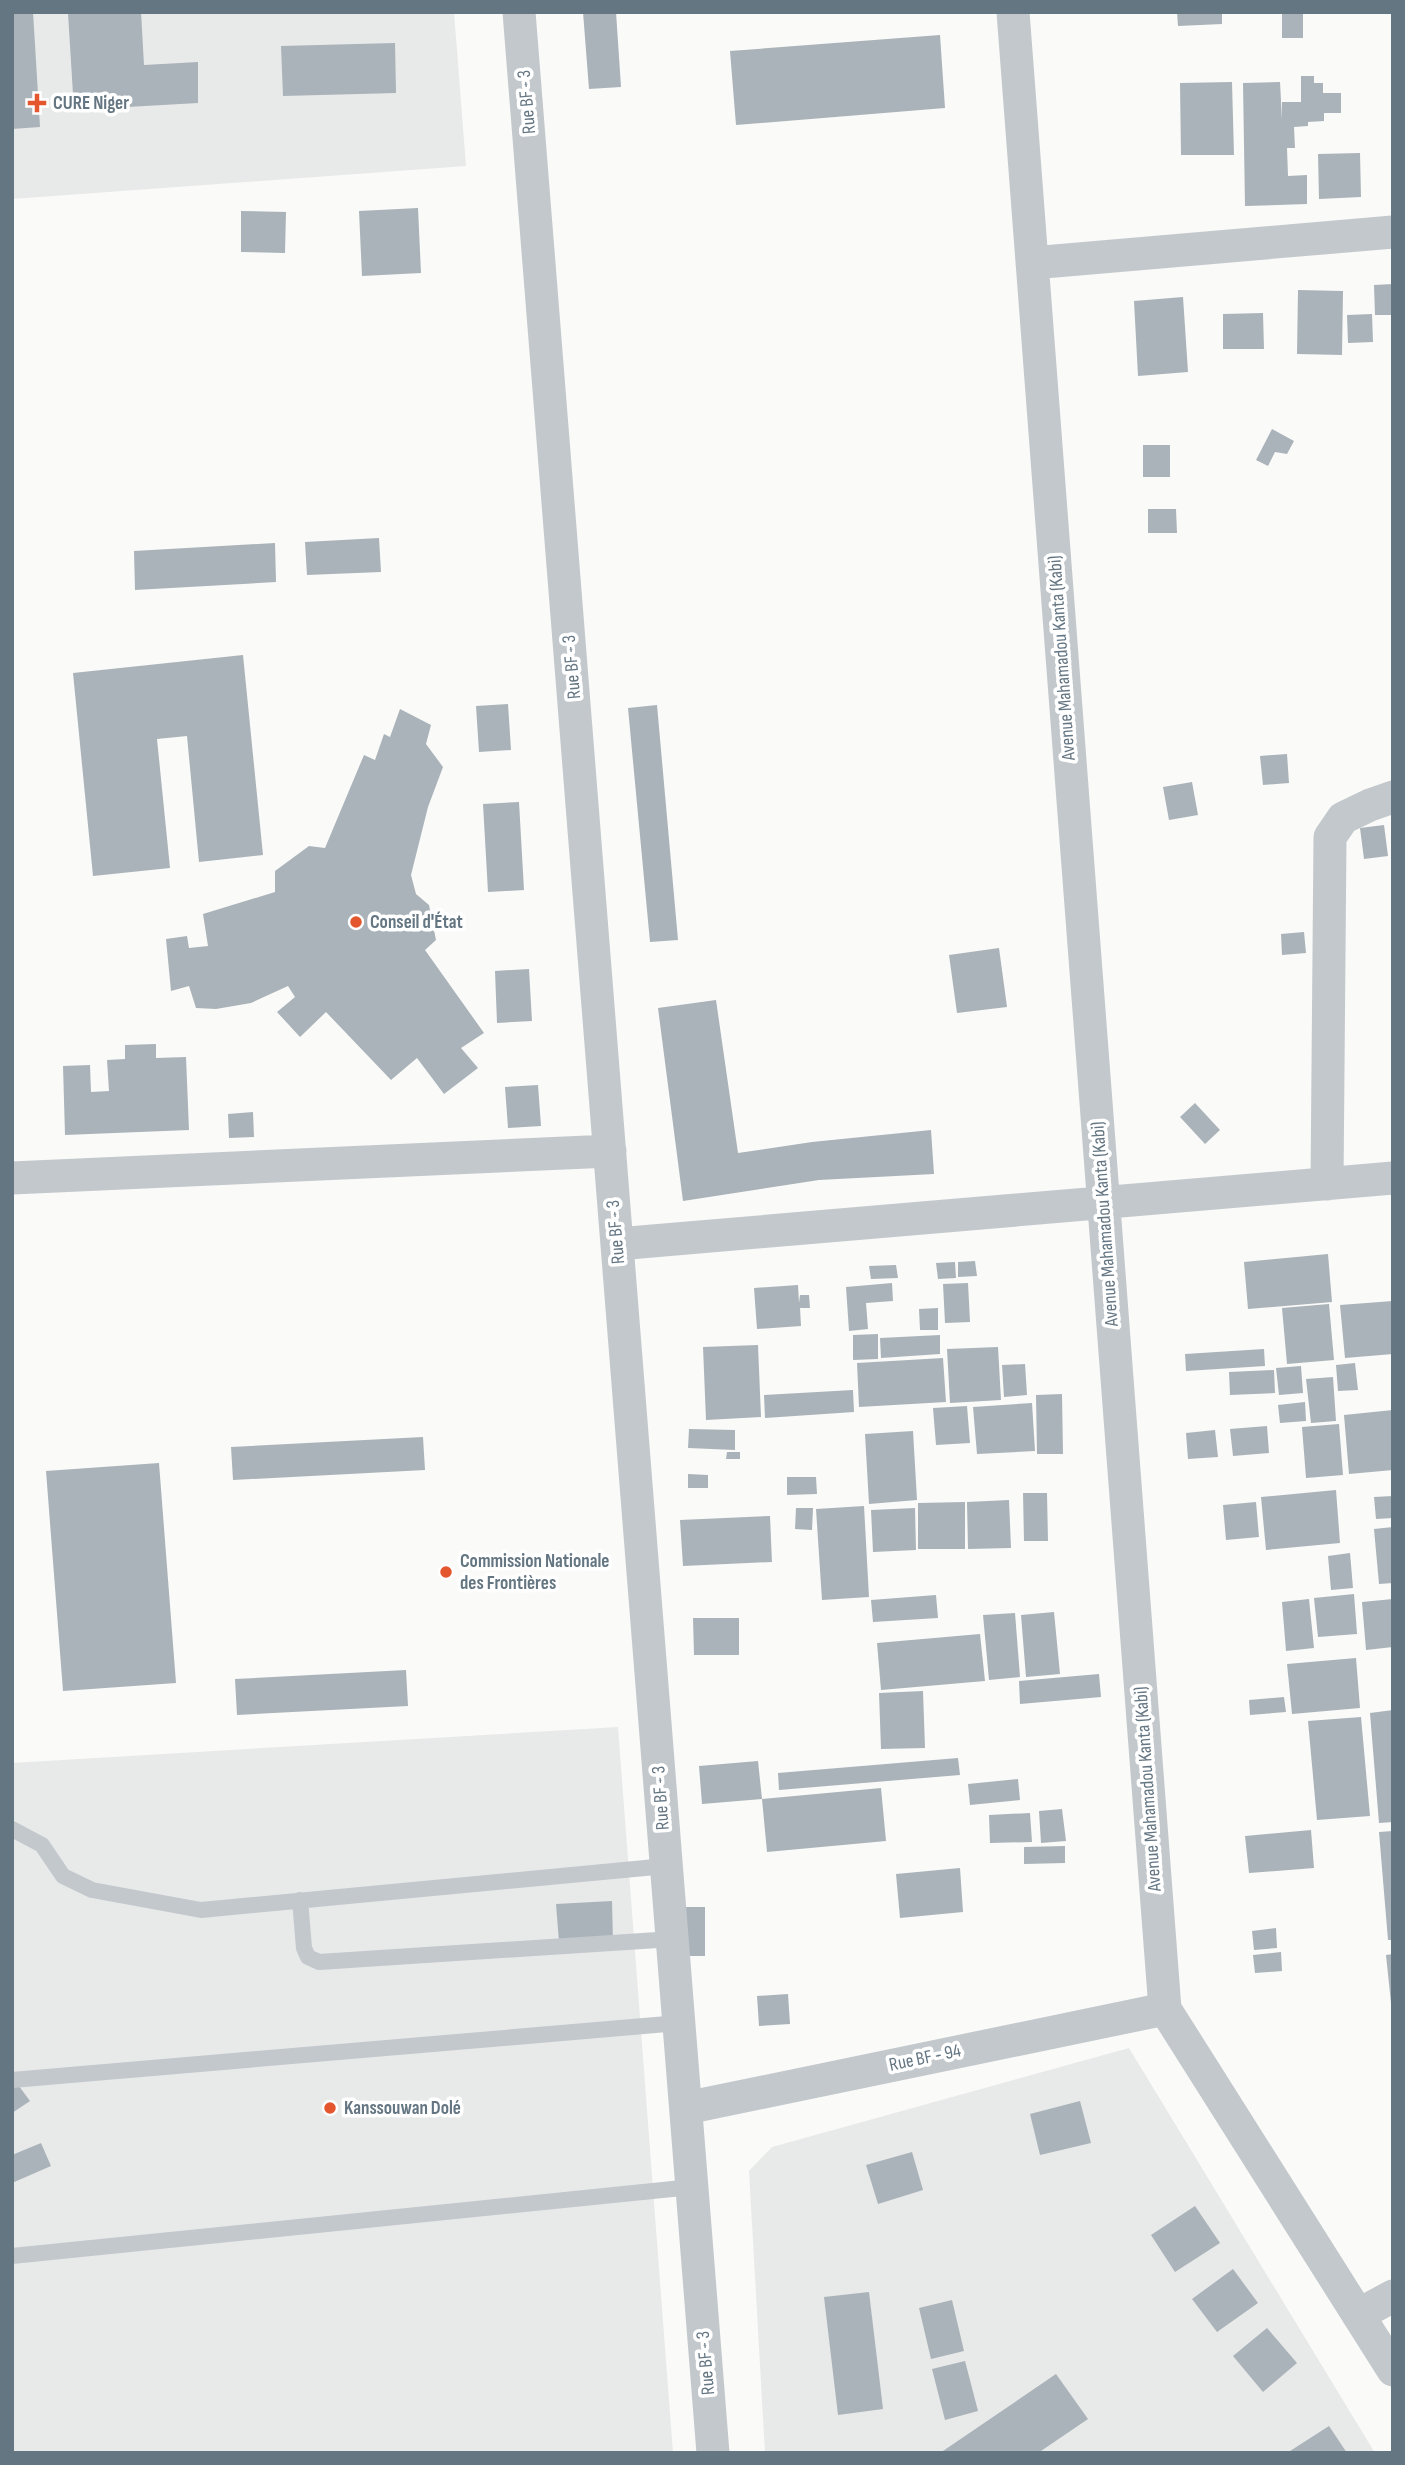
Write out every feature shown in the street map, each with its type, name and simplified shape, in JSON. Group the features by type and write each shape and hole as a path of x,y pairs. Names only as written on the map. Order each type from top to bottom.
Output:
{"street":[{"name":"Rue BF - 3","path":"520,12 713,2453"},
{"name":"Avenue Mahamadou Kanta (Kabi)","path":"1013,12 1165,2009 1393,2370"},
{"path":"1032,263 1393,232"},
{"path":"1327,1184 1330,837 1343,818 1393,797"},
{"path":"12,1178 610,1151"},
{"path":"617,1244 1393,1178"},
{"name":"Rue BF - 94","path":"686,2108 1165,2009"},
{"path":"1358,2315 1393,2296"}],"lane":[{"path":"12,1829 42,1845 63,1876 92,1890 201,1910 666,1866"},
{"path":"300,1900 304,1948 308,1957 319,1962 673,1939"},
{"path":"12,2080 679,2023"},
{"path":"12,2256 692,2187"}],"shaded area":[{"path":"12,12 454,12 466,166 12,199"},
{"name":"Kanssouwan Dolé","path":"618,1727 673,2453 12,2453 12,1763"},
{"path":"1129,2048 1375,2453 765,2453 749,2171 772,2147"}],"building":[{"path":"12,12 33,12 40,127 12,129"},
{"path":"141,12 144,65 198,62 198,103 74,110 68,13"},
{"path":"583,12 616,12 621,87 589,89"},
{"path":"1177,12 1222,12 1222,24 1178,26"},
{"path":"1282,12 1303,12 1303,38 1282,38"},
{"path":"940,35 945,108 736,125 730,51"},
{"path":"395,43 396,93 283,96 281,46"},
{"path":"1301,76 1314,76 1314,83 1323,83 1323,93 1341,93 1341,113 1324,113 1324,121 1308,122 1308,126 1294,127 1295,148 1287,148 1288,176 1307,175 1307,204 1245,206 1243,83 1280,82 1282,120 1282,102 1301,102"},
{"path":"1232,82 1234,155 1181,155 1180,83"},
{"path":"1360,153 1361,197 1319,199 1318,154"},
{"path":"418,208 421,273 362,276 359,211"},
{"path":"241,211 286,212 285,253 241,252"},
{"path":"1393,284 1393,315 1375,315 1374,285"},
{"path":"1298,290 1343,291 1342,355 1297,354"},
{"path":"1183,297 1188,372 1138,376 1134,301"},
{"path":"1263,313 1264,349 1223,349 1223,314"},
{"path":"1372,314 1373,342 1348,343 1347,315"},
{"path":"1272,429 1294,441 1287,454 1275,452 1268,466 1256,460"},
{"path":"1143,445 1170,445 1170,477 1143,477"},
{"path":"1148,509 1176,509 1177,533 1148,533"},
{"path":"379,538 381,572 307,575 305,542"},
{"path":"275,543 276,582 135,590 134,551"},
{"path":"243,655 263,855 199,862 187,736 157,739 170,868 93,876 73,673"},
{"path":"508,704 511,750 479,752 476,706"},
{"path":"657,705 678,940 650,942 628,708"},
{"path":"400,709 431,725 426,744 443,767 428,807 411,875 416,894 429,905 436,940 425,950 484,1033 461,1048 478,1068 444,1094 417,1058 391,1080 326,1012 300,1037 277,1012 295,997 288,986 251,1003 216,1009 196,1008 189,986 171,991 166,939 187,936 189,948 208,946 203,914 275,892 275,871 309,846 325,848 364,755 375,760 384,734 390,737"},
{"path":"1287,754 1289,783 1263,785 1260,756"},
{"path":"1192,782 1198,815 1169,820 1163,787"},
{"path":"519,802 524,890 488,892 483,804"},
{"path":"1384,825 1388,856 1364,859 1360,828"},
{"path":"1304,932 1306,953 1282,955 1281,934"},
{"path":"999,948 1007,1007 957,1013 949,955"},
{"path":"529,969 532,1021 497,1023 495,971"},
{"path":"716,1000 738,1153 812,1142 931,1130 934,1174 819,1180 683,1201 658,1008"},
{"path":"156,1044 156,1058 186,1057 189,1130 65,1135 63,1066 90,1065 91,1092 109,1091 107,1060 125,1059 125,1045"},
{"path":"538,1085 541,1126 508,1128 505,1087"},
{"path":"1195,1103 1220,1130 1205,1144 1180,1117"},
{"path":"253,1112 254,1137 229,1138 228,1114"},
{"path":"1328,1254 1332,1302 1248,1309 1244,1262"},
{"path":"975,1261 977,1276 958,1277 958,1262"},
{"path":"955,1262 956,1278 938,1279 936,1263"},
{"path":"896,1265 898,1278 871,1279 869,1266"},
{"path":"892,1283 893,1301 866,1303 868,1329 849,1331 846,1287"},
{"path":"968,1283 970,1322 945,1323 943,1284"},
{"path":"798,1285 799,1303 800,1295 809,1295 810,1308 800,1308 801,1326 757,1329 754,1288"},
{"path":"1393,1301 1393,1354 1345,1358 1340,1305"},
{"path":"1329,1304 1334,1360 1287,1364 1282,1308"},
{"path":"938,1308 938,1330 920,1330 919,1309"},
{"path":"878,1334 878,1359 853,1360 853,1335"},
{"path":"940,1335 940,1354 881,1358 880,1338"},
{"path":"758,1345 761,1417 706,1420 703,1347"},
{"path":"998,1347 1001,1400 950,1403 947,1349"},
{"path":"1264,1349 1265,1366 1186,1371 1185,1354"},
{"path":"943,1358 946,1402 859,1407 857,1363"},
{"path":"1355,1363 1358,1390 1338,1391 1336,1365"},
{"path":"1025,1364 1027,1395 1004,1397 1002,1365"},
{"path":"1301,1366 1303,1393 1279,1395 1276,1368"},
{"path":"1274,1370 1275,1393 1230,1395 1229,1372"},
{"path":"1333,1377 1336,1421 1311,1423 1306,1379"},
{"path":"853,1390 854,1412 765,1418 764,1395"},
{"path":"1062,1394 1063,1454 1037,1454 1036,1395"},
{"path":"1305,1402 1306,1421 1280,1423 1278,1405"},
{"path":"1032,1403 1035,1451 977,1454 973,1407"},
{"path":"967,1406 970,1443 936,1445 933,1408"},
{"path":"1393,1410 1393,1470 1349,1474 1344,1415"},
{"path":"1339,1424 1343,1475 1306,1478 1302,1427"},
{"path":"1267,1426 1269,1453 1233,1456 1230,1429"},
{"path":"689,1429 735,1430 735,1450 688,1448"},
{"path":"1215,1430 1218,1457 1188,1459 1186,1433"},
{"path":"913,1431 917,1500 869,1504 865,1434"},
{"path":"423,1437 425,1470 233,1480 231,1447"},
{"path":"727,1452 740,1452 740,1459 726,1459"},
{"path":"159,1463 176,1683 63,1691 46,1471"},
{"path":"688,1474 708,1475 708,1488 688,1488"},
{"path":"787,1477 816,1477 817,1494 787,1495"},
{"path":"1336,1490 1340,1543 1266,1550 1261,1497"},
{"path":"1023,1493 1047,1493 1048,1541 1024,1541"},
{"path":"1393,1496 1393,1518 1376,1519 1374,1497"},
{"path":"1009,1500 1011,1548 968,1549 967,1502"},
{"path":"965,1502 965,1549 918,1549 918,1503"},
{"path":"1256,1502 1259,1537 1226,1540 1223,1505"},
{"path":"864,1506 869,1597 822,1600 816,1509"},
{"path":"796,1508 813,1508 812,1530 795,1529"},
{"path":"915,1508 916,1550 873,1552 871,1510"},
{"path":"770,1516 772,1562 683,1566 680,1520"},
{"path":"1393,1527 1393,1583 1379,1584 1374,1529"},
{"path":"1350,1553 1353,1588 1331,1590 1328,1556"},
{"path":"1354,1594 1357,1634 1318,1637 1314,1598"},
{"path":"936,1595 938,1618 873,1622 871,1600"},
{"path":"1309,1599 1314,1648 1286,1651 1282,1602"},
{"path":"1393,1599 1393,1647 1366,1650 1362,1602"},
{"path":"1054,1612 1060,1674 1026,1677 1021,1615"},
{"path":"1015,1613 1020,1677 989,1680 983,1615"},
{"path":"693,1618 739,1618 739,1655 694,1655"},
{"path":"980,1634 985,1681 881,1690 877,1643"},
{"path":"1356,1658 1360,1708 1292,1714 1287,1664"},
{"path":"406,1670 408,1706 237,1715 235,1679"},
{"path":"1099,1674 1101,1697 1020,1704 1019,1681"},
{"path":"923,1691 925,1748 881,1749 879,1693"},
{"path":"1284,1697 1286,1712 1250,1715 1249,1700"},
{"path":"1393,1710 1393,1822 1379,1823 1370,1713"},
{"path":"1361,1717 1370,1816 1317,1820 1308,1721"},
{"path":"958,1758 960,1775 779,1790 778,1773"},
{"path":"758,1761 762,1799 702,1804 699,1766"},
{"path":"1018,1779 1020,1800 970,1805 968,1784"},
{"path":"881,1788 886,1841 767,1852 762,1799"},
{"path":"1062,1809 1066,1841 1041,1843 1039,1811"},
{"path":"1030,1813 1032,1842 990,1843 989,1815"},
{"path":"1311,1830 1314,1868 1249,1873 1245,1836"},
{"path":"1393,1831 1393,1940 1388,1940 1379,1832"},
{"path":"1065,1846 1065,1863 1024,1864 1024,1847"},
{"path":"960,1868 963,1912 900,1918 896,1874"},
{"path":"612,1901 613,1942 559,1942 556,1904"},
{"path":"678,1907 705,1907 705,1956 678,1956"},
{"path":"1276,1928 1277,1948 1254,1950 1252,1931"},
{"path":"1281,1952 1282,1971 1255,1973 1253,1955"},
{"path":"1393,1954 1393,2002 1391,2003 1386,1955"},
{"path":"788,1994 790,2024 759,2026 757,1996"},
{"path":"16,2082 30,2101 12,2113 12,2085"},
{"path":"1080,2101 1091,2143 1040,2155 1030,2114"},
{"path":"41,2143 51,2166 12,2183 12,2155"},
{"path":"912,2152 923,2190 878,2204 866,2165"},
{"path":"1195,2206 1220,2243 1175,2272 1151,2235"},
{"path":"1233,2269 1258,2303 1217,2332 1192,2299"},
{"path":"869,2292 883,2409 838,2415 824,2297"},
{"path":"952,2300 964,2351 931,2359 919,2308"},
{"path":"1267,2328 1297,2363 1263,2392 1233,2356"},
{"path":"965,2361 978,2411 945,2420 932,2369"},
{"path":"1056,2374 1088,2419 1038,2453 940,2453"},
{"path":"1329,2426 1347,2453 1287,2453"}],"place":[{"name":"CURE Niger","path":"37,103"},
{"name":"Conseil d'État","path":"356,922"},
{"name":"Commission Nationale des Frontières","path":"446,1572"},
{"name":"Kanssouwan Dolé","path":"330,2108"}]}
